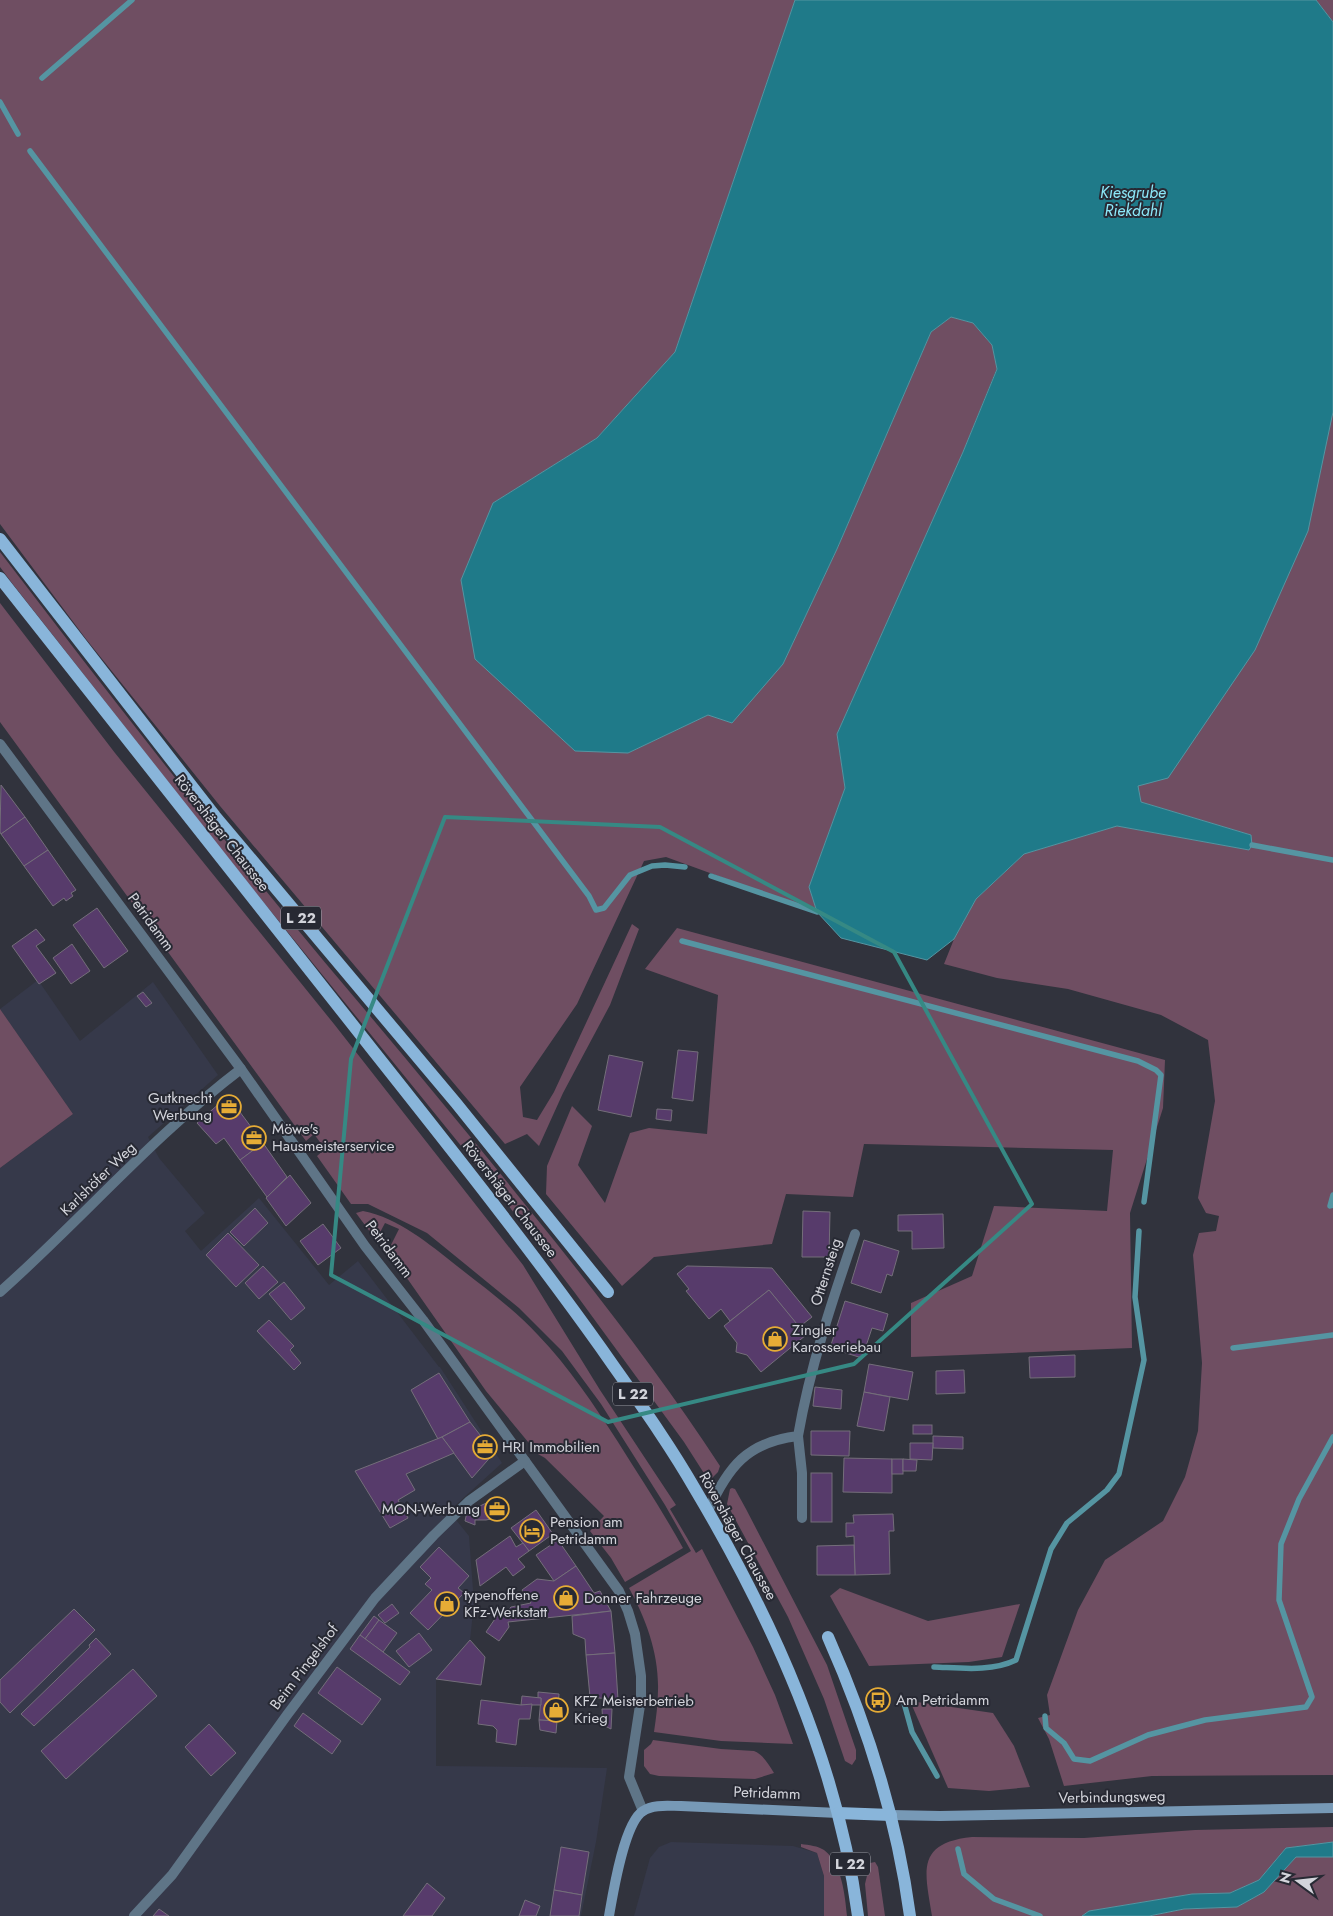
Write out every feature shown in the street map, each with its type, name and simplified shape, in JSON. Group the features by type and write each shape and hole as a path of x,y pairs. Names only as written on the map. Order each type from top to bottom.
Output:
{"main road":[{"name":"Rövershäger Chaussee","path":"0,539 214,816 462,1110 608,1292"},
{"name":"Rövershäger Chaussee","path":"0,578 500,1210 633,1394 695,1488 755,1596 782,1656 812,1732 838,1813 853,1876 858,1916"},
{"path":"828,1637 846,1677 872,1750 899,1846 910,1916"},
{"name":"Petridamm","path":"642,1811 659,1806 681,1806 891,1815"},
{"name":"Verbindungsweg","path":"891,1815 950,1816 1333,1808"},
{"path":"609,1916 623,1847 642,1811"}],"street":[{"name":"Petridamm","path":"0,744 241,1069 365,1246 423,1320 619,1591 635,1634 641,1676 641,1699 629,1777 642,1811"},
{"name":"Karlshöfer Weg","path":"0,1292 38,1258 176,1124 241,1069"},
{"name":"Otternsteig","path":"802,1518 802,1473 798,1436 805,1398 822,1330 855,1234"},
{"path":"708,1511 719,1486 735,1466 755,1448 778,1438 798,1436"},
{"name":"Beim Pingelshof","path":"134,1916 172,1875 287,1714 376,1598 422,1548 470,1501 525,1461"}],"highlighted area":[{"path":"445,817 660,827 894,952 1032,1204 854,1364 608,1422 331,1275 351,1059"}],"shaded area":[{"path":"0,0 795,0 675,352 597,438 493,503 628,753 708,715 783,664 837,549 931,332 951,317 973,323 992,345 997,368 963,452 837,734 845,788 809,887 817,912 666,857 644,861 577,1004 520,1087 523,1117 537,1120 554,1092 632,924 639,929 610,1005 563,1093 539,1146 527,1134 505,1144 220,806 86,639 0,524"},
{"path":"1316,0 1333,0 1333,22"},
{"path":"1333,412 1333,1775 1152,1776 1064,1786 1049,1739 1038,1718 1050,1715 1047,1695 1078,1610 1105,1560 1163,1521 1185,1477 1198,1431 1202,1363 1193,1255 1199,1233 1216,1231 1219,1216 1206,1213 1198,1198 1215,1101 1208,1040 1161,1015 1068,989 997,978 944,964 954,939 976,899 1024,854 1117,826 1249,850 1251,835 1141,802 1137,786"},
{"path":"0,552 215,829 480,1149 599,1298 641,1353 720,1466 718,1472 711,1479 707,1478 684,1442 575,1293 492,1184 239,872 12,583 0,567"},
{"path":"0,603 115,753 334,1024 523,1265 600,1390 676,1505 670,1509 696,1553 702,1549 753,1647 775,1695 793,1744 721,1741 654,1732 658,1677 654,1650 646,1624 629,1588 691,1551 665,1505 601,1404 562,1351 519,1308 427,1233 368,1204 351,1204 317,1156 325,1149 314,1134 306,1141 0,722"},
{"path":"677,928 1165,1060 1163,1108 1130,1213 1132,1348 911,1357 911,1303 972,1276 994,1206 1107,1211 1113,1150 864,1144 853,1197 786,1194 772,1244 654,1257 622,1286 546,1194 547,1166 572,1106 592,1126 578,1165 605,1203 630,1133 649,1128 707,1134 718,995 645,969"},
{"path":"38,980 80,1041 153,982 218,1075 148,1137 159,1158 205,1213 185,1231 201,1251 259,1198 329,1285 358,1261 440,1367 502,1463 449,1511 469,1536 474,1603 470,1640 436,1679 436,1766 607,1768 596,1842 581,1916 0,1916 0,1168 73,1114 0,1009"},
{"path":"0,1009 73,1114 0,1168"},
{"path":"363,1211 389,1219 413,1233 499,1299 538,1335 571,1373 590,1400 668,1521 683,1548 625,1582 611,1558 590,1531 604,1516 545,1458 538,1454 486,1391 388,1251 399,1229 385,1223 376,1240 356,1213"},
{"path":"730,1489 735,1489 746,1509 827,1665 856,1750 856,1759 852,1765 845,1761 824,1699 788,1617 727,1504"},
{"path":"840,1588 928,1621 1020,1604 1002,1657 969,1662 869,1666 830,1596"},
{"path":"910,1701 993,1713 1014,1746 1030,1787 989,1791 948,1788"},
{"path":"653,1740 721,1749 754,1751 763,1757 774,1773 755,1779 659,1776 650,1774 644,1766 644,1750"},
{"path":"1333,1827 1333,1842 1286,1848 1259,1880 1230,1893 1192,1894 1089,1911 1082,1916 932,1916 927,1886 928,1862 932,1853 954,1840 972,1837 1084,1838 1195,1830"},
{"path":"671,1842 793,1846 817,1853 824,1876 824,1916 634,1916 650,1858 659,1847"},
{"path":"801,1844 824,1850 835,1863 842,1880 847,1916 824,1916 824,1876 817,1853 801,1847"},
{"path":"1296,1857 1333,1857 1333,1916 1149,1916 1184,1909 1237,1907 1264,1892"},
{"path":"875,1862 878,1867 885,1916 868,1916 865,1884 870,1863"}],"water":[{"name":"Kiesgrube Riekdahl","path":"795,0 1316,0 1333,22 1333,412 1308,531 1255,650 1168,778 1138,786 1141,802 1251,835 1252,845 1249,850 1117,826 1024,854 976,899 954,939 927,960 841,938 817,912 809,887 845,788 837,734 963,452 997,369 992,345 973,323 951,317 931,332 837,549 783,664 732,723 708,715 628,753 575,751 475,659 461,580 493,503 597,438 675,352"},
{"path":"1333,1842 1333,1857 1296,1857 1264,1892 1237,1907 1184,1909 1149,1916 1082,1916 1089,1911 1192,1894 1230,1893 1259,1880 1286,1848"}],"building":[{"path":"1,785 25,817 1,834 0,832"},
{"path":"25,817 48,850 24,866 1,834"},
{"path":"48,850 76,890 71,893 73,896 66,901 64,898 53,906 24,866"},
{"path":"97,908 128,951 104,968 73,925"},
{"path":"36,929 45,940 36,946 56,973 39,984 12,946"},
{"path":"72,944 90,971 71,984 53,958"},
{"path":"143,992 152,1003 146,1007 137,996"},
{"path":"678,1050 698,1052 693,1101 672,1098"},
{"path":"609,1055 643,1062 631,1117 598,1110"},
{"path":"228,1096 263,1143 240,1160 224,1138 216,1144 197,1123"},
{"path":"657,1109 672,1110 671,1121 656,1119"},
{"path":"263,1143 287,1177 267,1197 240,1160"},
{"path":"290,1175 311,1203 286,1226 266,1198"},
{"path":"255,1208 268,1223 244,1246 230,1232"},
{"path":"803,1211 830,1212 829,1257 802,1257"},
{"path":"943,1214 944,1248 912,1249 912,1231 898,1231 898,1215"},
{"path":"323,1224 341,1248 318,1265 300,1241"},
{"path":"228,1233 259,1265 236,1287 206,1255"},
{"path":"864,1240 899,1251 892,1276 887,1274 881,1293 851,1283"},
{"path":"263,1266 278,1282 259,1299 245,1283"},
{"path":"687,1266 772,1268 812,1317 799,1327 769,1290 730,1321 721,1309 709,1319 686,1291 689,1289 677,1274"},
{"path":"284,1282 305,1308 291,1320 269,1294"},
{"path":"769,1290 806,1335 761,1372 747,1355 736,1352 737,1343 724,1326"},
{"path":"845,1301 888,1314 883,1331 872,1328 862,1358 830,1348"},
{"path":"269,1320 294,1346 290,1350 301,1363 294,1370 257,1331"},
{"path":"1075,1355 1075,1377 1030,1378 1029,1357"},
{"path":"869,1364 913,1372 908,1400 864,1392"},
{"path":"964,1370 965,1393 936,1394 936,1371"},
{"path":"439,1373 470,1422 438,1439 411,1390"},
{"path":"815,1387 842,1390 841,1409 813,1406"},
{"path":"864,1392 890,1397 884,1431 857,1426"},
{"path":"470,1422 494,1453 472,1478 442,1437"},
{"path":"913,1425 932,1425 932,1434 913,1434"},
{"path":"811,1431 850,1431 849,1456 811,1455"},
{"path":"933,1436 963,1437 963,1449 933,1448"},
{"path":"442,1437 454,1453 406,1474 415,1490 398,1500 408,1518 390,1528 355,1471"},
{"path":"910,1443 933,1443 932,1460 910,1459"},
{"path":"844,1458 892,1459 892,1493 843,1492"},
{"path":"892,1459 903,1459 903,1474 892,1474"},
{"path":"903,1459 917,1460 916,1471 903,1471"},
{"path":"811,1473 832,1473 832,1522 811,1522"},
{"path":"495,1499 505,1516 475,1520 475,1525 465,1521 467,1512"},
{"name":"Pension am Petridamm","path":"536,1510 553,1534 529,1551 511,1528"},
{"path":"893,1514 894,1531 889,1531 890,1574 855,1575 854,1536 846,1537 846,1523 854,1523 853,1515"},
{"path":"510,1536 516,1547 523,1543 529,1551 518,1559 525,1567 513,1576 506,1567 480,1586 476,1560"},
{"path":"558,1540 576,1566 554,1581 536,1555"},
{"path":"854,1545 855,1575 817,1575 817,1546"},
{"path":"439,1547 469,1576 458,1588 464,1593 428,1630 410,1613 432,1590 425,1584 431,1578 420,1567"},
{"name":"Donner Fahrzeuge","path":"576,1566 594,1593 600,1591 611,1611 508,1622 509,1627 499,1641 486,1632 499,1613 502,1616 511,1607 531,1603 522,1590 537,1579 554,1581"},
{"path":"392,1604 399,1613 385,1623 378,1615"},
{"path":"74,1609 95,1630 10,1713 0,1702 0,1680"},
{"path":"611,1611 615,1653 586,1655 585,1639 573,1634 572,1616"},
{"path":"374,1616 379,1620 365,1639 360,1635"},
{"path":"379,1620 397,1633 383,1652 365,1639"},
{"path":"419,1633 432,1650 409,1667 396,1651"},
{"path":"360,1635 410,1672 400,1685 350,1649"},
{"path":"96,1638 111,1654 34,1726 21,1714 90,1647 89,1645"},
{"path":"470,1640 485,1657 481,1685 436,1679"},
{"path":"615,1653 618,1700 590,1697 586,1655"},
{"path":"337,1667 381,1699 362,1725 318,1693"},
{"path":"133,1669 157,1696 66,1779 41,1751"},
{"path":"538,1692 559,1694 557,1721 539,1720 541,1698 538,1698"},
{"path":"522,1696 541,1698 541,1705 521,1705"},
{"path":"481,1700 521,1705 532,1704 530,1719 519,1719 516,1745 496,1742 497,1730 493,1726 478,1724"},
{"path":"602,1709 612,1709 611,1729 603,1725"},
{"path":"303,1713 341,1741 332,1754 294,1726"},
{"path":"539,1720 557,1721 556,1733 540,1730"},
{"path":"209,1724 236,1753 211,1776 185,1747"},
{"path":"561,1847 589,1852 582,1895 554,1890"},
{"path":"427,1883 445,1898 432,1916 403,1916"},
{"path":"554,1890 582,1895 579,1916 550,1916"},
{"path":"525,1900 540,1906 536,1916 519,1916"},
{"path":"159,1909 169,1916 153,1916"}],"waterway":[{"path":"42,78 132,0"},
{"path":"0,102 18,134"},
{"path":"30,151 589,896 596,910 604,908 630,875 652,866 685,867"},
{"path":"1252,845 1333,860"},
{"path":"711,876 817,912"},
{"path":"682,941 1138,1061 1156,1070 1161,1075 1144,1202"},
{"path":"1333,1195 1330,1206 1333,1205"},
{"path":"934,1667 986,1668 1016,1660 1051,1549 1067,1523 1107,1490 1119,1474 1144,1360 1135,1297 1139,1231"},
{"path":"1233,1348 1333,1335"},
{"path":"1045,1716 1046,1728 1064,1743 1074,1759 1090,1761 1148,1735 1205,1720 1306,1707 1312,1697 1279,1600 1281,1544 1299,1499 1333,1437"},
{"path":"904,1703 912,1732 937,1776"},
{"path":"958,1849 964,1874 994,1899 1040,1916"}],"place":[{"name":"Gutknecht Werbung","path":"229,1107"},
{"name":"Möwe's Hausmeisterservice","path":"254,1138"},
{"name":"Zingler Karosseriebau","path":"775,1339"},
{"name":"HRI Immobilien","path":"485,1447"},
{"name":"MON-Werbung","path":"497,1509"},
{"name":"Pension am Petridamm","path":"532,1531"},
{"name":"Donner Fahrzeuge","path":"566,1598"},
{"name":"typenoffene KFz-Werkstatt","path":"447,1604"},
{"name":"Am Petridamm","path":"878,1700"},
{"name":"KFZ Meisterbetrieb Krieg","path":"556,1710"}]}
